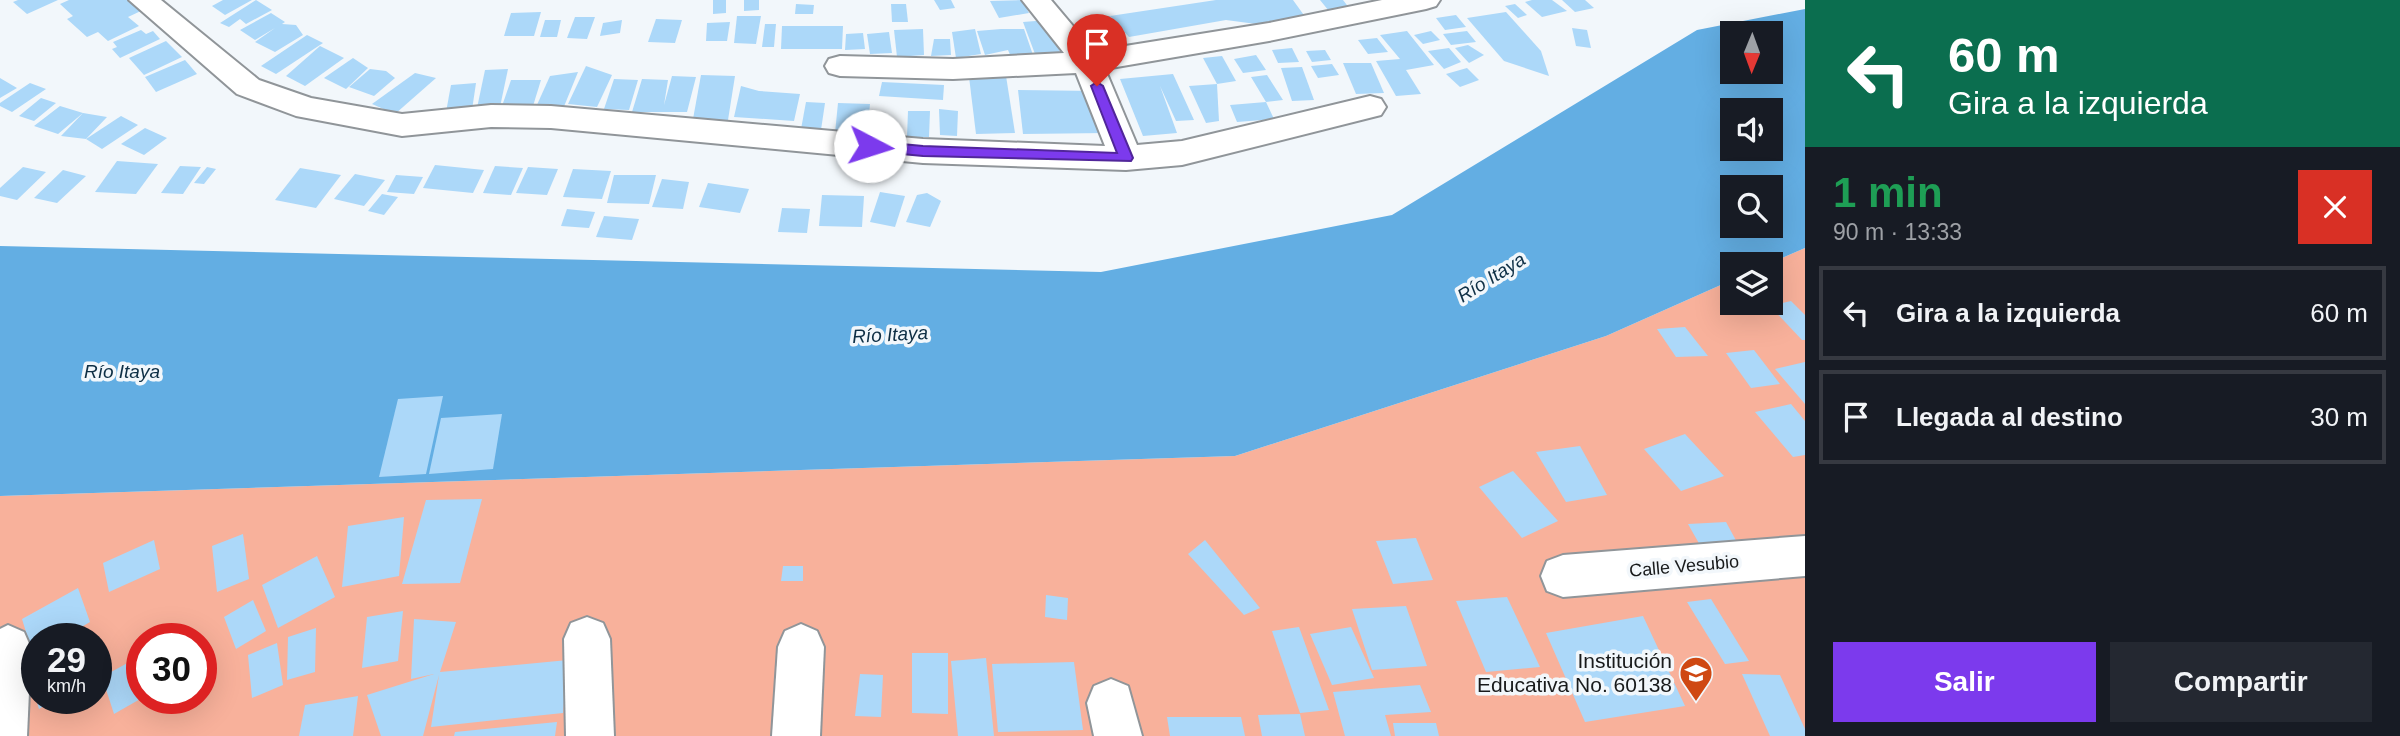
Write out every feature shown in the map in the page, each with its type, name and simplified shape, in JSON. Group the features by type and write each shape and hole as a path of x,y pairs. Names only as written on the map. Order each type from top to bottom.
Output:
{"street":[{"path":"143,0 248,87 307,108 402,125 491,116 551,117 923,151 1126,158 1182,153 1370,107"},
{"path":"1036,0 1087,62 1126,158"},
{"path":"840,66 953,69 1087,62 1269,32 1426,0"},
{"name":"Calle Vesubio","path":"1563,576 1805,556"},
{"path":"587,639 590,736"},
{"path":"796,736 802,647"},
{"path":"3,736 8,648"}],"shaded area":[{"path":"1805,248 1805,736 0,736 0,496 1235,456 1606,336 1720,285 1720,315 1783,315 1783,258"}],"water":[{"name":"Río Itaya","path":"1805,9 1805,248 1783,258 1783,252 1720,252 1720,285 1606,336 1235,456 0,496 0,246 1101,272 1392,215 1697,30 1720,26 1720,84 1783,84 1783,21 1743,21"}],"building":[{"path":"58,0 27,14 13,2"},
{"path":"69,0 132,0 143,10 128,17 139,26 108,41 98,32 87,37 67,19 73,16 60,4"},
{"path":"223,0 252,0 225,15 212,6"},
{"path":"256,0 272,10 246,24 240,19 229,27 220,23"},
{"path":"713,0 726,0 726,13 713,14"},
{"path":"744,0 759,0 759,10 744,11"},
{"path":"934,0 951,0 955,8 940,10"},
{"path":"1022,0 1029,13 999,18 990,1"},
{"path":"1216,0 1293,0 1306,18 1256,24 1226,20 1129,37 1110,16"},
{"path":"1320,0 1343,0 1353,13 1333,16"},
{"path":"1552,0 1567,11 1542,17 1525,2"},
{"path":"1562,0 1585,0 1594,8 1575,12"},
{"path":"796,4 814,5 813,14 795,14"},
{"path":"891,4 906,4 908,22 892,22"},
{"path":"1515,4 1527,15 1518,18 1505,6"},
{"path":"541,12 534,36 504,36 511,13"},
{"path":"1506,12 1541,51 1549,76 1504,61 1467,18"},
{"path":"271,13 285,22 282,24 296,25 303,35 275,52 255,42 275,28 255,40 240,30"},
{"path":"1456,15 1466,27 1445,30 1436,18"},
{"path":"737,16 761,16 756,44 734,43"},
{"path":"1110,16 1118,32 1100,35 1093,18"},
{"path":"575,17 595,17 587,39 567,38"},
{"path":"656,19 682,20 675,43 648,42"},
{"path":"545,20 561,20 557,37 540,37"},
{"path":"622,20 620,33 600,36 603,23"},
{"path":"1048,20 1060,52 1035,54 1023,22"},
{"path":"730,22 727,41 706,41 707,23"},
{"path":"765,24 776,24 774,47 762,47"},
{"path":"782,26 843,26 842,49 781,49"},
{"path":"1572,28 1587,30 1591,48 1576,46"},
{"path":"923,29 924,55 897,57 894,30"},
{"path":"975,29 981,54 956,58 952,32"},
{"path":"1024,29 1033,55 1011,57 1008,50 985,55 977,31"},
{"path":"141,30 146,34 153,31 160,39 120,58 112,49 117,47 113,42"},
{"path":"1407,31 1434,65 1406,70 1421,94 1396,96 1376,61 1400,59 1380,35"},
{"path":"1431,31 1440,40 1423,44 1414,35"},
{"path":"1467,31 1476,42 1451,45 1443,34"},
{"path":"889,32 892,53 870,54 867,34"},
{"path":"863,33 865,49 845,50 846,34"},
{"path":"307,35 323,43 276,74 261,66"},
{"path":"1377,38 1388,52 1368,54 1358,40"},
{"path":"934,39 950,39 951,55 931,56"},
{"path":"166,41 182,57 144,75 129,58"},
{"path":"1468,45 1484,55 1469,63 1455,48"},
{"path":"320,46 344,58 305,86 286,76"},
{"path":"1292,48 1299,62 1278,63 1272,50"},
{"path":"1449,48 1461,62 1444,69 1428,51"},
{"path":"1325,50 1331,60 1312,62 1306,51"},
{"path":"1256,55 1266,70 1243,73 1234,59"},
{"path":"1222,56 1236,81 1217,84 1203,58"},
{"path":"353,58 368,68 346,89 324,78"},
{"path":"185,60 197,74 156,92 145,77"},
{"path":"1343,63 1371,63 1384,93 1356,94"},
{"path":"1332,64 1339,75 1318,78 1311,66"},
{"path":"586,66 612,75 597,107 568,104"},
{"path":"1302,67 1314,100 1292,101 1281,68"},
{"path":"1467,68 1479,80 1460,87 1446,74"},
{"path":"370,69 386,71 395,78 374,96 349,87"},
{"path":"508,69 500,107 477,108 485,70"},
{"path":"578,72 563,109 536,107 550,76"},
{"path":"415,73 436,78 395,114 372,104"},
{"path":"1173,74 1194,120 1176,121 1160,86 1177,133 1143,136 1120,79"},
{"path":"701,75 735,76 728,120 693,119"},
{"path":"1267,75 1283,100 1266,102 1251,77"},
{"path":"672,76 696,77 687,112 632,112 642,79 668,80 664,105"},
{"path":"1006,76 1015,133 976,134 969,77"},
{"path":"0,78 17,88 0,98"},
{"path":"614,79 638,80 629,110 604,109"},
{"path":"511,80 541,80 533,106 502,106"},
{"path":"882,82 944,85 943,100 879,96"},
{"path":"30,83 46,89 12,112 0,106 0,103"},
{"path":"476,83 472,110 446,112 451,85"},
{"path":"1217,84 1219,121 1206,123 1189,86"},
{"path":"741,86 759,91 800,94 794,121 734,117"},
{"path":"1018,90 1096,91 1106,133 1023,134"},
{"path":"41,98 56,103 34,121 19,116"},
{"path":"806,102 825,103 821,130 801,129"},
{"path":"1266,102 1274,119 1237,122 1230,105"},
{"path":"838,103 870,104 867,134 835,133"},
{"path":"60,106 83,113 58,134 34,126"},
{"path":"939,109 958,111 957,136 940,135"},
{"path":"908,111 930,111 929,137 907,137"},
{"path":"83,113 107,117 86,139 61,136"},
{"path":"121,116 138,125 102,149 86,139"},
{"path":"145,128 167,138 144,155 121,144"},
{"path":"117,161 158,164 136,194 95,192"},
{"path":"435,165 484,170 473,193 423,188"},
{"path":"180,166 201,167 183,194 161,193"},
{"path":"495,166 523,168 511,195 483,193"},
{"path":"23,167 46,172 17,200 0,196 0,188"},
{"path":"207,167 216,169 204,184 194,183"},
{"path":"528,167 558,169 547,195 516,193"},
{"path":"300,168 341,175 316,208 275,200"},
{"path":"573,169 611,171 602,199 563,197"},
{"path":"63,170 86,176 57,203 34,198"},
{"path":"355,174 385,180 364,206 334,199"},
{"path":"396,175 423,177 414,194 387,192"},
{"path":"614,175 656,175 649,204 607,203"},
{"path":"662,179 689,182 683,209 652,207"},
{"path":"708,183 749,189 740,213 699,207"},
{"path":"880,192 905,196 895,227 870,222"},
{"path":"927,193 941,201 930,227 906,222 917,195"},
{"path":"382,194 398,197 384,215 368,211"},
{"path":"822,195 864,196 862,227 819,226"},
{"path":"782,208 810,209 807,233 778,232"},
{"path":"567,209 595,212 589,228 561,226"},
{"path":"604,216 639,219 632,240 596,237"},
{"path":"1791,301 1805,315 1805,340 1778,315 1783,315 1783,303"},
{"path":"1685,327 1708,356 1676,357 1657,329"},
{"path":"1754,350 1780,384 1751,388 1726,353"},
{"path":"1805,362 1805,404 1775,369"},
{"path":"443,396 426,474 379,477 398,399"},
{"path":"1791,404 1805,421 1805,455 1793,457 1755,412"},
{"path":"502,414 493,469 429,474 441,418"},
{"path":"1685,434 1724,476 1681,491 1644,449"},
{"path":"1580,446 1607,495 1566,502 1536,452"},
{"path":"1513,471 1558,521 1522,538 1479,487"},
{"path":"482,499 460,583 402,584 426,500"},
{"path":"404,517 399,576 342,587 348,526"},
{"path":"1726,522 1739,546 1701,547 1688,524"},
{"path":"243,534 249,579 217,592 212,546"},
{"path":"1416,538 1433,580 1393,584 1376,541"},
{"path":"154,540 160,569 109,592 103,563"},
{"path":"1205,540 1260,608 1244,615 1188,554"},
{"path":"317,556 335,597 278,628 262,585"},
{"path":"783,566 803,566 803,581 781,581"},
{"path":"78,588 90,622 23,623 22,619"},
{"path":"1046,595 1068,598 1067,620 1045,617"},
{"path":"1507,597 1540,667 1486,672 1456,601"},
{"path":"1711,599 1749,661 1725,664 1687,602"},
{"path":"253,600 266,631 236,649 224,617"},
{"path":"1406,606 1427,666 1372,670 1352,609"},
{"path":"403,611 398,661 362,668 367,617"},
{"path":"1643,616 1685,706 1585,722 1546,633"},
{"path":"414,619 456,622 440,672 568,660 563,713 431,727 439,675 423,736 381,736 367,695 434,674 411,679"},
{"path":"1299,627 1329,710 1300,713 1272,631"},
{"path":"1351,627 1374,678 1332,685 1310,634"},
{"path":"316,628 315,672 287,680 288,637"},
{"path":"277,643 283,685 252,698 248,655"},
{"path":"912,653 948,653 948,714 912,713"},
{"path":"986,658 994,736 958,736 951,661"},
{"path":"1074,662 1083,730 998,732 992,664"},
{"path":"126,664 126,707 114,714 112,708 112,672"},
{"path":"860,674 883,675 881,717 855,716"},
{"path":"1742,674 1780,675 1805,729 1805,736 1770,736"},
{"path":"1420,685 1431,712 1385,715 1391,736 1345,736 1333,692"},
{"path":"358,696 353,736 299,736 305,705"},
{"path":"1300,714 1305,736 1262,736 1258,715"},
{"path":"1167,717 1241,717 1245,736 1170,736"},
{"path":"557,722 555,736 454,736 455,732"},
{"path":"1393,723 1436,723 1439,736 1395,736"}],"place":[{"name":"Institución Educativa No. 60138","path":"1696,703"}],"route":[{"path":"870,146 923,151 1126,158 1097,86"}]}
